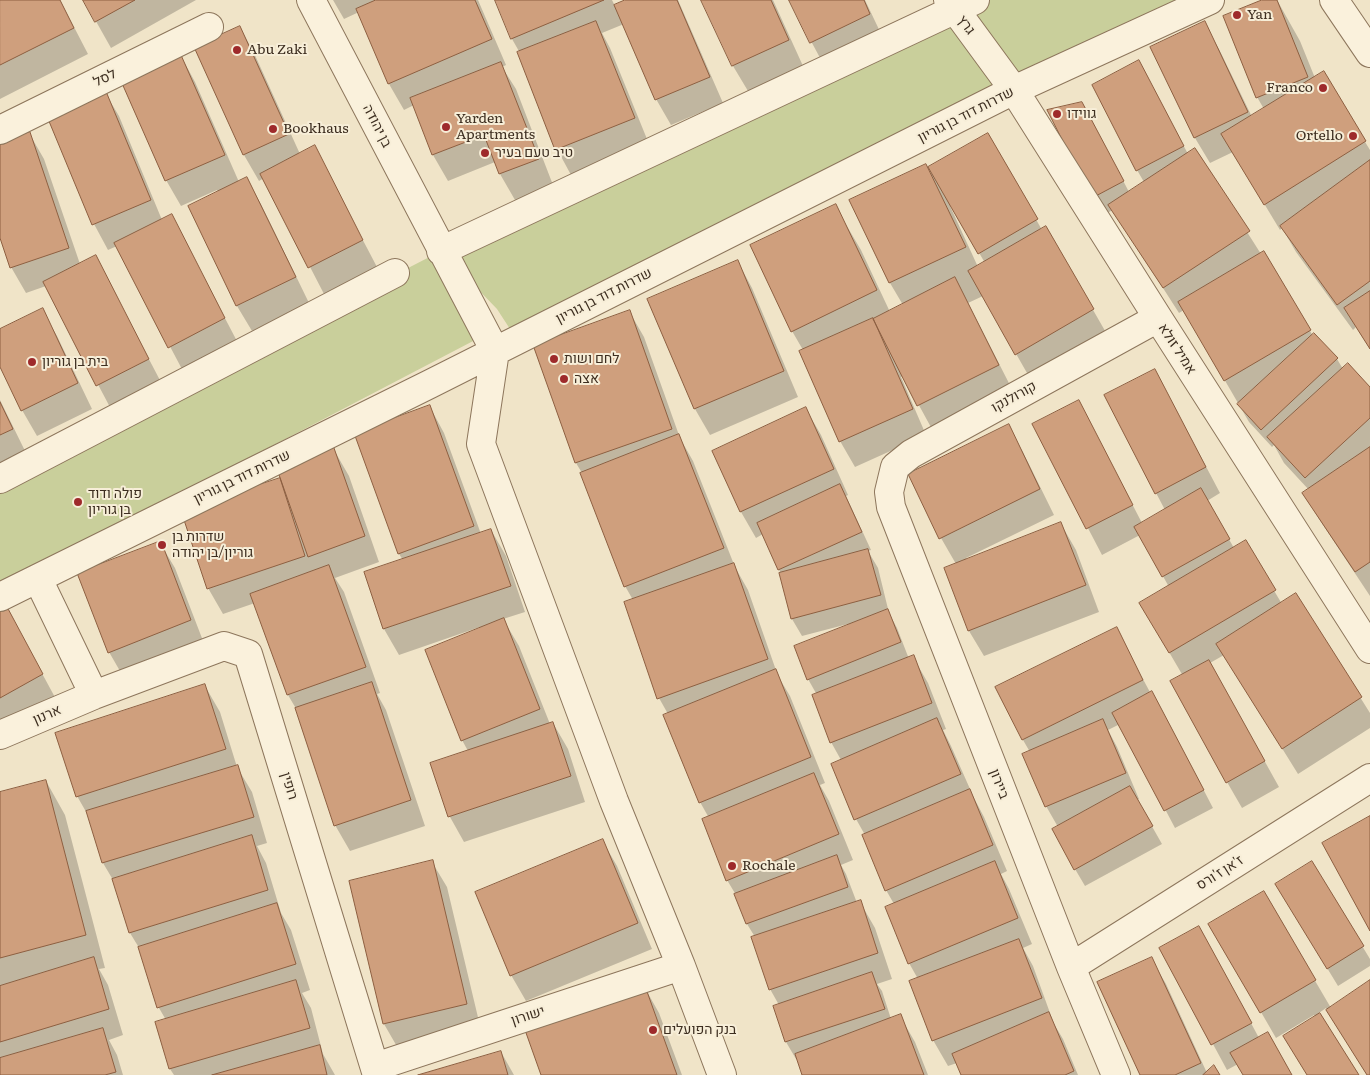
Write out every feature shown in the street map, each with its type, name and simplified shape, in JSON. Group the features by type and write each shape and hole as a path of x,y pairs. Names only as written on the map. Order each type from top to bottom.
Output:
{"street":[{"name":"בן יהודה","path":"311,0 495,351"},
{"name":"שדרות דוד בן גוריון","path":"0,597 1014,90 1210,0"},
{"path":"1334,0 1370,53"},
{"path":"441,251 959,3"},
{"name":"גרץ","path":"959,3 984,50"},
{"name":"לסל","path":"0,130 209,27"},
{"name":"אמיל זולא","path":"984,50 1014,90 1370,649"},
{"path":"0,479 395,273"},
{"name":"קורולנקו","path":"889,492 895,467 911,454 1158,318"},
{"path":"495,351 481,444 614,802 681,966 722,1075"},
{"name":"ביירון","path":"889,492 891,507 1071,967 1116,1075"},
{"path":"38,579 94,695"},
{"name":"רופין","path":"94,695 224,646 248,654 376,1071"},
{"name":"ארנון","path":"0,735 94,695"},
{"name":"ז'אן ז'ורס","path":"1071,967 1370,778"},
{"name":"ישורון","path":"376,1071 681,966"}],"green space":[{"path":"966,0 1209,0 510,329 497,309 443,253 477,339 0,588 0,479 441,251"}],"building":[{"path":"0,0 60,0 74,28 0,65"},
{"path":"83,0 135,0 95,22"},
{"path":"376,0 475,0 492,39 388,84 356,9"},
{"path":"495,0 604,0 511,39"},
{"path":"625,0 677,0 710,77 655,100 614,5"},
{"path":"701,0 771,0 789,40 732,66"},
{"path":"789,0 864,0 870,14 810,43"},
{"path":"1262,0 1277,0 1308,77 1256,98 1223,16"},
{"path":"596,21 635,118 555,150 517,52"},
{"path":"1205,21 1248,112 1194,138 1150,47"},
{"path":"240,26 289,134 243,155 194,47"},
{"path":"181,55 225,155 165,181 121,81"},
{"path":"1139,60 1184,146 1136,171 1092,85"},
{"path":"501,62 539,159 499,174 484,135 432,155 410,98"},
{"path":"1324,71 1366,141 1264,205 1221,134"},
{"path":"105,89 151,200 92,225 46,114"},
{"path":"1082,102 1124,181 1092,198 1047,110"},
{"path":"30,132 69,248 10,268 0,238 0,142"},
{"path":"988,133 1038,219 978,254 928,167"},
{"path":"315,145 363,240 308,268 260,174"},
{"path":"1195,148 1250,231 1163,288 1108,205"},
{"path":"1370,160 1370,281 1337,305 1280,226"},
{"path":"926,164 966,247 889,283 849,200"},
{"path":"247,177 296,277 236,306 188,206"},
{"path":"836,204 877,290 791,332 750,245"},
{"path":"172,214 225,318 168,348 114,243"},
{"path":"1046,226 1094,309 1015,355 968,271"},
{"path":"1264,251 1311,330 1224,381 1178,302"},
{"path":"96,255 149,359 96,386 43,282"},
{"path":"738,260 784,371 694,409 647,299"},
{"path":"955,277 999,365 917,406 873,319"},
{"path":"1370,291 1370,349 1344,308"},
{"path":"43,308 78,383 21,411 0,367 0,329"},
{"path":"630,310 672,429 575,463 533,345"},
{"path":"873,318 913,409 839,442 799,351"},
{"path":"1314,333 1338,358 1261,430 1237,404"},
{"path":"1348,363 1370,387 1370,418 1305,478 1267,437"},
{"path":"1155,369 1206,467 1155,494 1104,395"},
{"path":"1079,400 1133,505 1086,529 1032,424"},
{"path":"0,402 13,429 0,435"},
{"path":"430,405 474,526 398,554 354,433"},
{"path":"806,407 834,469 740,512 712,451"},
{"path":"1009,424 1040,489 939,539 908,474"},
{"path":"679,434 724,548 624,587 580,473"},
{"path":"1370,447 1370,562 1355,572 1302,493"},
{"path":"334,448 365,536 308,557 277,469"},
{"path":"280,478 305,556 207,589 181,511"},
{"path":"840,484 862,532 778,570 757,523"},
{"path":"1201,488 1230,539 1162,577 1134,527"},
{"path":"1061,522 1086,585 968,631 944,568"},
{"path":"491,529 511,586 383,629 364,572"},
{"path":"1246,540 1276,590 1169,653 1139,603"},
{"path":"161,541 191,620 108,653 77,573"},
{"path":"868,549 881,595 791,619 779,573"},
{"path":"734,563 768,659 657,699 624,602"},
{"path":"329,565 366,667 287,695 250,594"},
{"path":"1296,593 1362,697 1282,749 1216,644"},
{"path":"6,605 43,674 0,698 0,608"},
{"path":"888,609 901,642 807,680 794,646"},
{"path":"504,618 540,709 461,741 425,650"},
{"path":"1117,627 1143,680 1022,740 995,687"},
{"path":"914,655 932,703 830,743 812,695"},
{"path":"1209,660 1265,761 1226,783 1170,681"},
{"path":"776,669 811,757 699,803 663,715"},
{"path":"372,682 411,800 334,826 295,708"},
{"path":"205,684 226,749 76,797 55,733"},
{"path":"1152,691 1204,790 1164,811 1112,713"},
{"path":"937,718 961,774 854,820 831,764"},
{"path":"1103,719 1126,773 1045,807 1022,754"},
{"path":"553,722 571,776 448,817 430,763"},
{"path":"238,765 254,817 102,863 86,811"},
{"path":"814,773 839,834 726,881 702,819"},
{"path":"46,780 86,935 0,958 0,792"},
{"path":"1130,786 1153,826 1074,870 1052,829"},
{"path":"970,789 993,845 885,891 862,835"},
{"path":"1370,816 1370,931 1322,843"},
{"path":"252,835 268,890 129,933 112,879"},
{"path":"603,839 638,923 510,976 475,892"},
{"path":"837,855 848,887 746,924 734,894"},
{"path":"433,860 467,1004 383,1024 349,881"},
{"path":"995,861 1018,918 908,964 885,907"},
{"path":"1312,861 1364,946 1327,969 1275,884"},
{"path":"1264,891 1316,980 1260,1013 1208,924"},
{"path":"861,900 878,953 769,990 751,937"},
{"path":"277,903 296,964 157,1008 138,947"},
{"path":"1199,926 1252,1023 1211,1045 1159,948"},
{"path":"1019,939 1042,998 932,1041 909,981"},
{"path":"94,957 109,1009 0,1042 0,986"},
{"path":"1152,957 1201,1063 1175,1075 1140,1075 1097,982"},
{"path":"872,972 885,1009 785,1042 773,1006"},
{"path":"296,980 310,1028 169,1069 155,1022"},
{"path":"1370,980 1370,1075 1367,1075 1326,1010"},
{"path":"645,986 677,1075 541,1075 525,1030"},
{"path":"1049,1012 1074,1071 1065,1075 961,1075 952,1054"},
{"path":"1320,1013 1359,1075 1307,1075 1283,1036"},
{"path":"901,1014 924,1075 802,1075 795,1054"},
{"path":"103,1028 116,1072 105,1075 0,1075 0,1058"},
{"path":"1268,1032 1292,1075 1243,1075 1230,1053"},
{"path":"320,1045 327,1075 212,1075"},
{"path":"501,1051 508,1075 418,1075"},
{"path":"1214,1065 1220,1075 1203,1075"}],"place":[{"name":"Yan","path":"1237,15"},
{"name":"Abu Zaki","path":"237,50"},
{"name":"Franco","path":"1323,88"},
{"name":"גווידו","path":"1057,114"},
{"name":"Yarden Apartments","path":"446,127"},
{"name":"Bookhaus","path":"273,129"},
{"name":"Ortello","path":"1353,136"},
{"name":"טיב טעם בעיר","path":"485,153"},
{"name":"לחם ושות","path":"554,359"},
{"name":"בית בן גוריון","path":"32,362"},
{"name":"אצה","path":"564,379"},
{"name":"פולה ודוד בן גוריון","path":"78,502"},
{"name":"שדרות בן גוריון/בן יהודה","path":"162,545"},
{"name":"Rochale","path":"732,866"},
{"name":"בנק הפועלים","path":"653,1030"}]}
